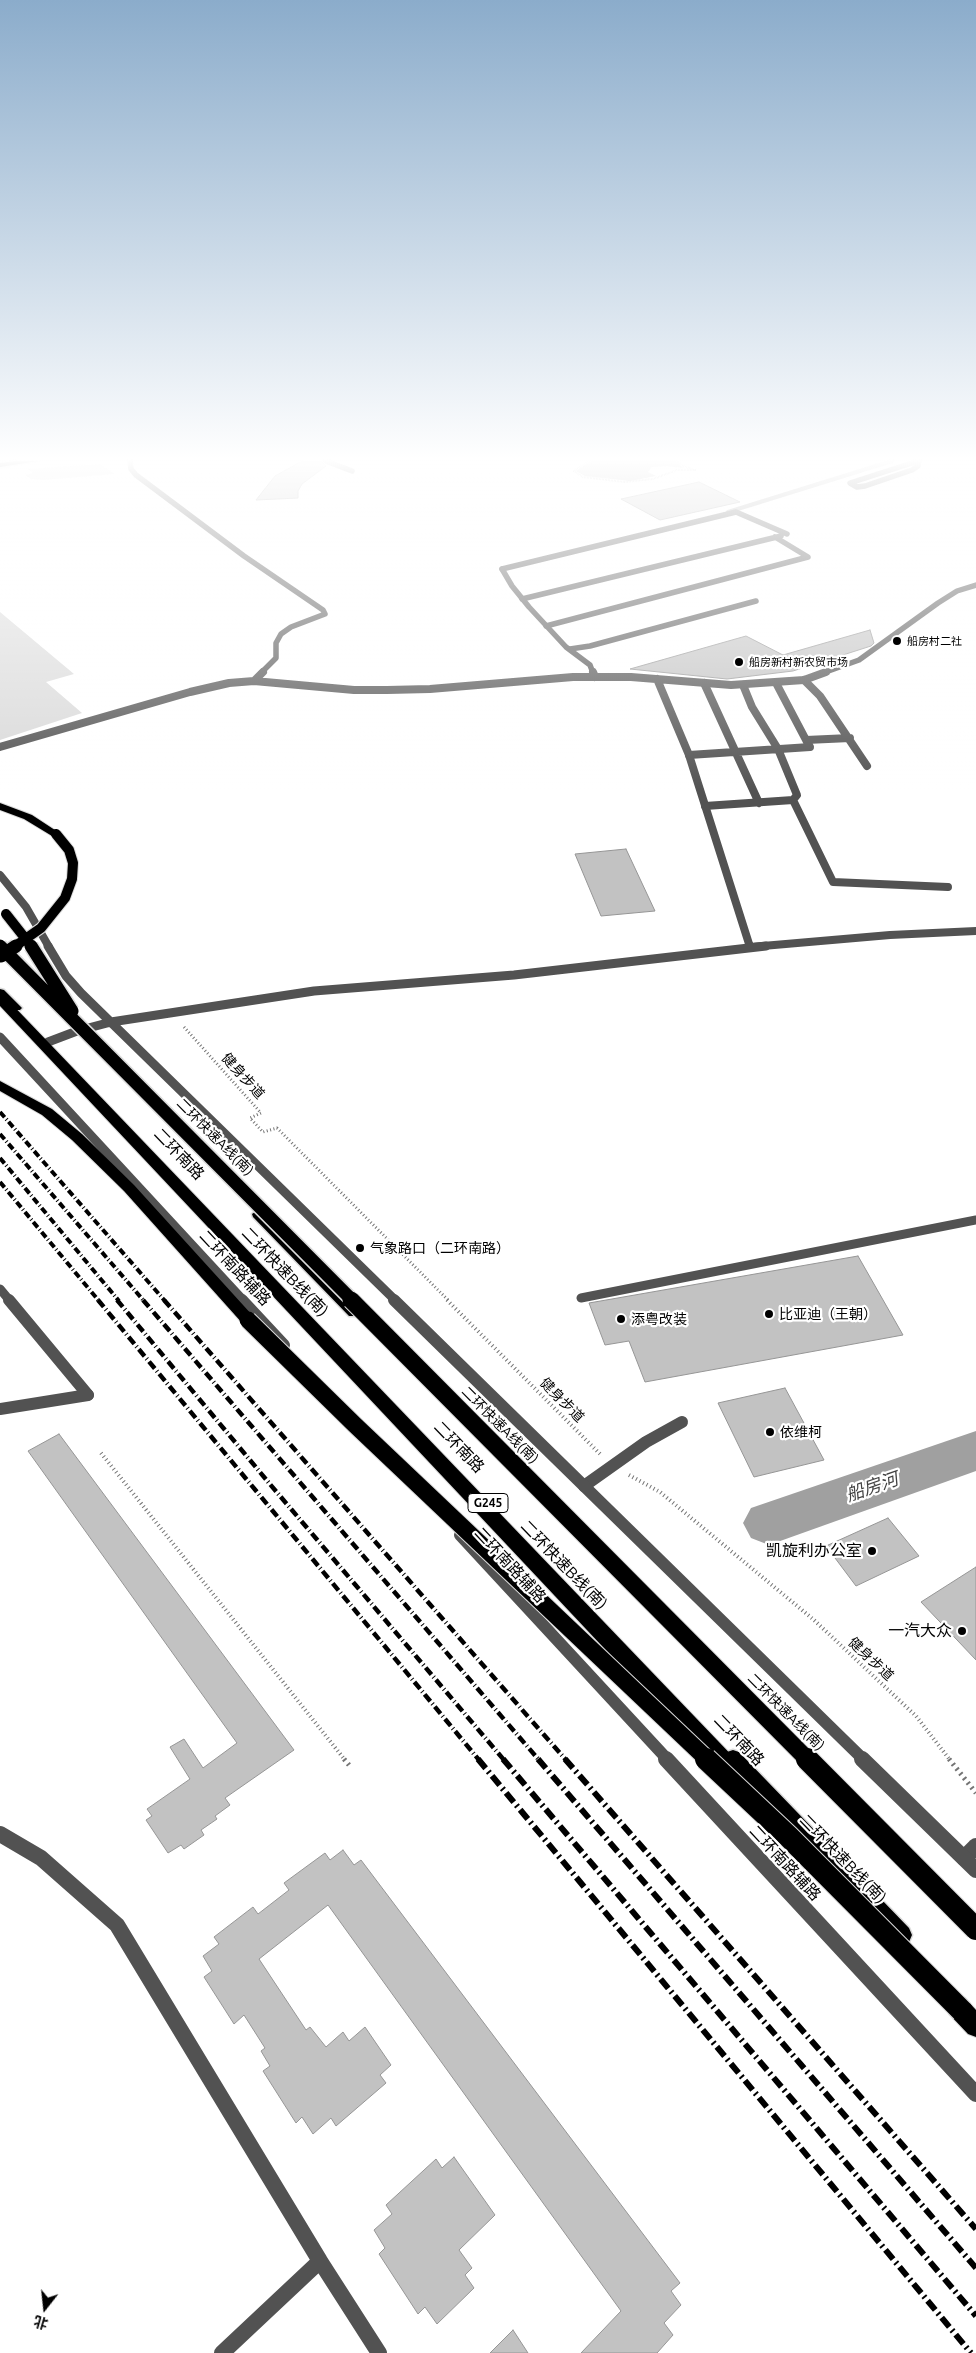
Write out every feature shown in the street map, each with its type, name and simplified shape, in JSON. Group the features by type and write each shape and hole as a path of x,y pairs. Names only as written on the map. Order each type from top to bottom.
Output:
{"highway":[{"path":"0,806 33,820 56,834 68,850 73,871 65,898 51,918 29,938 0,955"},
{"path":"0,908 27,938 77,1018 94,1040"},
{"name":"二环快速A线(南)","path":"0,946 976,1929"},
{"name":"二环快速B线(南)","path":"0,999 969,2012 976,2026"},
{"path":"0,1085 47,1112 86,1144 290,1363 788,1836 969,2012"}],"main road":[{"name":"二环南路","path":"0,955 976,1942"},
{"name":"二环南路","path":"0,992 969,2012"}],"street":[{"path":"254,681 276,658 276,643 281,634 291,627 325,614 323,610 266,571"},
{"path":"503,571 522,599 546,626 590,666 595,677"},
{"path":"522,599 637,571"},
{"path":"546,626 756,571"},
{"path":"0,747 230,682 254,681 354,690 404,690 595,677 743,685 804,680 859,660 938,603 957,591 976,585"},
{"path":"570,649 590,646 756,601"},
{"path":"657,679 689,754 750,947"},
{"path":"804,680 820,696 867,766"},
{"path":"704,683 737,751 759,803"},
{"path":"689,754 810,747 776,683"},
{"path":"705,806 793,800 797,795 778,749 752,707 743,685"},
{"path":"806,740 850,738"},
{"path":"793,800 833,882 948,887"},
{"path":"0,874 26,907 66,976 111,1022 976,1870"},
{"path":"48,1042 77,1031 111,1022 314,991 514,975 750,947 890,935 976,931"},
{"name":"二环南路辅路","path":"0,1037 976,2094"},
{"path":"581,1298 976,1220"},
{"path":"0,1289 88,1395 0,1409"},
{"path":"584,1486 646,1442 682,1422"},
{"path":"0,1834 41,1858 117,1925 320,2261 379,2353"},
{"path":"964,1858 976,1846"},
{"path":"222,2353 320,2261"}],"path":[{"name":"健身步道","path":"172,1014 261,1113 250,1118 263,1132 277,1128 611,1466 660,1492 814,1620 916,1716 976,1793"},
{"path":"102,1453 349,1765"}],"shaded area":[{"path":"0,612 74,674 46,682 82,713 0,740"}],"building":[{"name":"船房新村新农贸市场","path":"870,630 874,643 871,646 793,671 727,679 630,669 746,636 783,655"},
{"path":"626,849 655,911 601,916 575,854"},
{"name":"比亚迪（王朝）","path":"858,1256 903,1335 645,1382 629,1341 605,1345 589,1303"},
{"name":"依维柯","path":"785,1388 824,1460 754,1477 718,1403"},
{"path":"59,1434 294,1750 225,1798 230,1805 215,1816 217,1819 201,1830 204,1835 184,1849 181,1845 168,1853 146,1820 152,1816 147,1809 190,1779 170,1747 184,1739 203,1768 237,1743 28,1451"},
{"name":"凯旋利办公室","path":"888,1518 919,1556 856,1586 826,1546"},
{"name":"一汽大众","path":"976,1567 976,1660 921,1602"},
{"path":"343,1850 354,1865 361,1860 680,2283 671,2291 681,2305 664,2323 673,2335 657,2353 581,2353 621,2311 328,1905 259,1959 306,2030 310,2027 326,2047 343,2032 349,2041 365,2027 391,2065 380,2075 386,2083 336,2126 331,2118 313,2134 302,2117 296,2123 263,2071 270,2066 261,2051 265,2048 244,2015 234,2024 204,1977 212,1971 203,1956 219,1944 214,1937 253,1907 258,1914 289,1890 284,1883 325,1853 330,1860"},
{"path":"454,2157 495,2215 459,2250 472,2268 465,2275 474,2288 437,2324 425,2307 418,2314 379,2254 385,2248 374,2230 392,2214 386,2205 436,2159 442,2168"},
{"path":"513,2330 528,2353 490,2353"}],"waterway":[{"name":"船房河","path":"769,1523 976,1451"}],"railway":[{"path":"0,1112 165,1301"},
{"path":"0,1134 144,1301"},
{"path":"0,1158 119,1301"},
{"path":"0,1182 99,1301"},
{"path":"98,1300 479,1760"},
{"path":"117,1300 504,1760"},
{"path":"143,1300 539,1760"},
{"path":"164,1300 566,1760"},
{"path":"478,1759 971,2353"},
{"path":"503,1759 976,2316"},
{"path":"538,1759 976,2268"},
{"path":"565,1759 976,2229"}],"place":[{"name":"船房村二社","path":"897,641"},
{"name":"船房新村新农贸市场","path":"739,662"},
{"name":"气象路口（二环南路）","path":"360,1248"},
{"name":"比亚迪（王朝）","path":"769,1314"},
{"name":"添粤改装","path":"621,1319"},
{"name":"依维柯","path":"770,1432"},
{"name":"凯旋利办公室","path":"872,1551"},
{"name":"一汽大众","path":"962,1631"}]}
